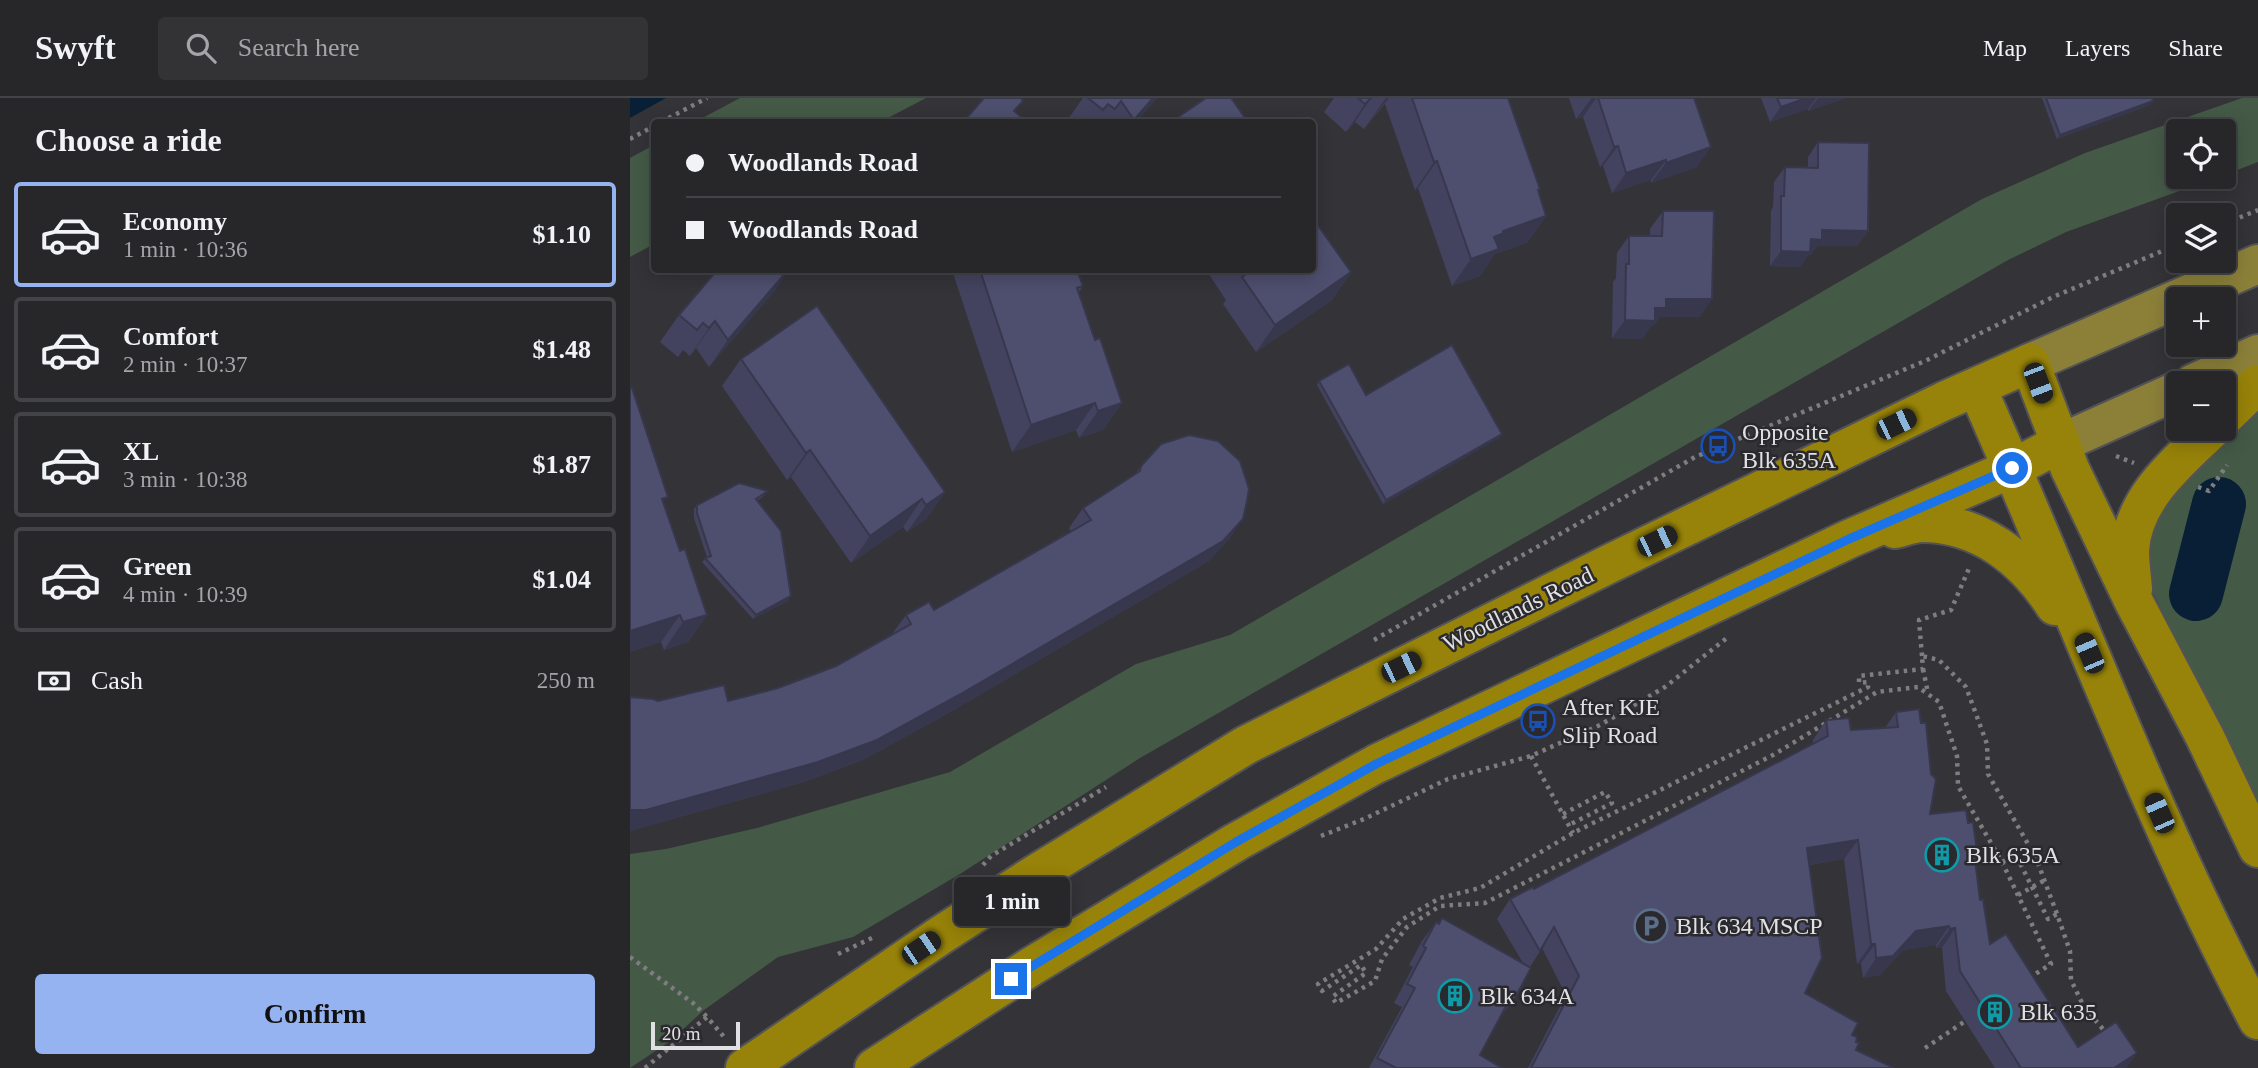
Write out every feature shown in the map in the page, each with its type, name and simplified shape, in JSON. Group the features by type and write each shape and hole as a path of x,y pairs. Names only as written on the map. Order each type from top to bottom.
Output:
{"highway":[{"name":"Woodlands Road","path":"735,1053 999,897 1246,745 1596,570 1944,401 2030,363"},
{"path":"2030,363 2070,469 2258,848"},
{"path":"2236,405 2258,384"},
{"path":"1977,388 2098,676 2223,955 2258,1020"},
{"path":"2134,602 2130,551 2135,521 2151,494 2200,441"},
{"path":"874,1068 1032,966 1236,842 1376,764 1849,539 2012,468 2061,443"},
{"path":"1849,539 1920,523 1958,528 2001,546 2032,573 2043,587 2098,676"}],"main road":[{"name":"Woodlands Road","path":"2030,363 2258,264"},
{"path":"2220,371 2258,354"},
{"path":"2061,443 2166,396"}],"path":[{"path":"667,119 706,98"},
{"path":"630,139 651,128"},
{"path":"2236,219 2258,209"},
{"path":"1928,694 1919,620 1951,610 1971,564 1959,561"},
{"path":"1317,838 1448,779 1531,756 1600,725 1665,687 1727,638 1740,632"},
{"path":"1922,656 1940,660 1966,687 1987,744 1988,774 2036,858 2045,880 2070,951 2071,980 2084,1007 2115,1045"},
{"path":"1923,669 1859,676 1859,682 1868,682 1868,687 1573,833 1480,888 1440,898 1403,919 1376,949 1318,984 1322,991 1361,965 1366,973 1332,997 1336,1003 1375,981 1382,959 1407,927 1440,906 1485,903 1773,755 1877,692 1918,687 1939,702 1957,756 1958,786 2002,862 2051,964 2020,984"},
{"path":"1531,756 1573,833"},
{"path":"1563,814 1605,792 1612,803 1569,825"},
{"path":"2002,862 2017,855 2048,919 2057,914"},
{"path":"2018,895 2045,880"},
{"path":"630,957 693,1003 735,1053"},
{"path":"1926,1048 1975,1014"},
{"path":"645,1068 707,1017"}],"green space":[{"path":"740,98 926,98 886,119 701,119"},
{"path":"2242,98 2258,98 2258,162 2236,170 2236,119 2182,119"},
{"path":"2166,125 2166,189 2185,189 2066,232 2008,260 1140,758 960,874 853,937 778,957 704,1010 669,1042 630,1068 630,854 666,849 757,828 950,772 1136,664 1230,635 1982,199 2085,153"},
{"path":"651,147 651,246 630,257 630,158"},
{"path":"2258,403 2258,817 2215,733 2144,574 2144,549 2163,499 2220,441 2236,441 2236,425"}],"water":[{"path":"630,98 666,98 630,118"}],"building":[{"path":"984,98 1021,98 1023,101 1014,111 1024,119 966,119"},
{"path":"1088,98 1153,98 1135,119 1121,101 1115,109 1108,104 1103,110"},
{"path":"1206,98 1231,98 1246,119 1175,119"},
{"path":"1358,98 1371,98 1365,104"},
{"path":"1412,98 1508,98 1540,189 1538,190 1546,216 1503,231 1504,233 1494,237 1499,249 1471,259"},
{"path":"1598,98 1694,98 1711,147 1666,163 1666,160 1626,173 1618,146 1614,147"},
{"path":"1777,98 1806,98 1781,107"},
{"path":"2046,98 2152,98 2153,101 2060,135"},
{"path":"1818,142 1869,143 1868,231 1822,230 1822,240 1811,239 1810,252 1781,251 1781,196 1784,196 1785,167 1818,168"},
{"path":"1663,211 1714,211 1712,299 1666,299 1666,308 1655,308 1655,321 1625,320 1629,236 1662,236"},
{"path":"1316,223 1351,272 1275,325 1242,277 1246,274 1316,273"},
{"path":"714,273 785,273 728,340 715,321 709,328 703,323 697,330 679,315"},
{"path":"981,273 1078,273 1083,286 1077,288 1095,340 1100,338 1122,403 1098,411 1095,403 1031,425"},
{"path":"817,306 945,492 926,505 922,499 870,536 810,450 806,453 741,359"},
{"path":"1452,345 1502,434 1386,500 1319,381 1349,364 1366,395"},
{"path":"630,388 668,497 662,499 680,551 685,549 707,615 683,622 680,615 630,631"},
{"path":"1189,435 1218,441 1240,461 1249,489 1243,519 1223,541 877,740 818,762 646,810 630,810 630,697 658,701 724,685 728,701 778,688 836,666 911,624 906,615 929,602 934,610 1091,520 1083,508 1140,471 1141,466 1161,444"},
{"path":"739,483 768,491 756,499 781,531 791,596 756,615 705,558 711,556 697,513 697,505"},
{"path":"1919,709 1921,723 1926,723 1931,774 1936,779 1930,814 1966,810 1968,823 1973,822 1980,900 1983,899 1990,944 2006,934 2078,1047 2116,1022 2137,1053 2114,1068 2021,1068 1960,971 1955,928 1950,929 1949,926 1916,931 1893,956 1876,958 1875,944 1871,944 1858,840 1807,848 1822,958 1805,993 1858,1023 1852,1035 1857,1037 1856,1042 1859,1043 1856,1050 1894,1068 1531,1068 1579,976 1554,927 1540,951 1510,899 1828,736 1826,720 1849,718 1851,730 1898,727 1896,712"},
{"name":"Blk 634A","path":"1442,918 1531,968 1516,996 1512,995 1480,1055 1502,1068 1396,1068 1377,1058 1415,988 1407,984 1426,948 1423,946 1436,922 1439,924"}],"waterway":[{"path":"2196,594 2219,504"}],"place":[{"name":"Opposite Blk 635A","path":"1718,446"},
{"name":"After KJE Slip Road","path":"1538,721"},
{"name":"Blk 635A","path":"1942,855"},
{"name":"Blk 634 MSCP","path":"1651,926"},
{"name":"Blk 634A","path":"1455,996"},
{"name":"Blk 635","path":"1995,1012"}],"route":[{"path":"1011,979 1236,842 1376,764 1849,539 2012,468"}]}
